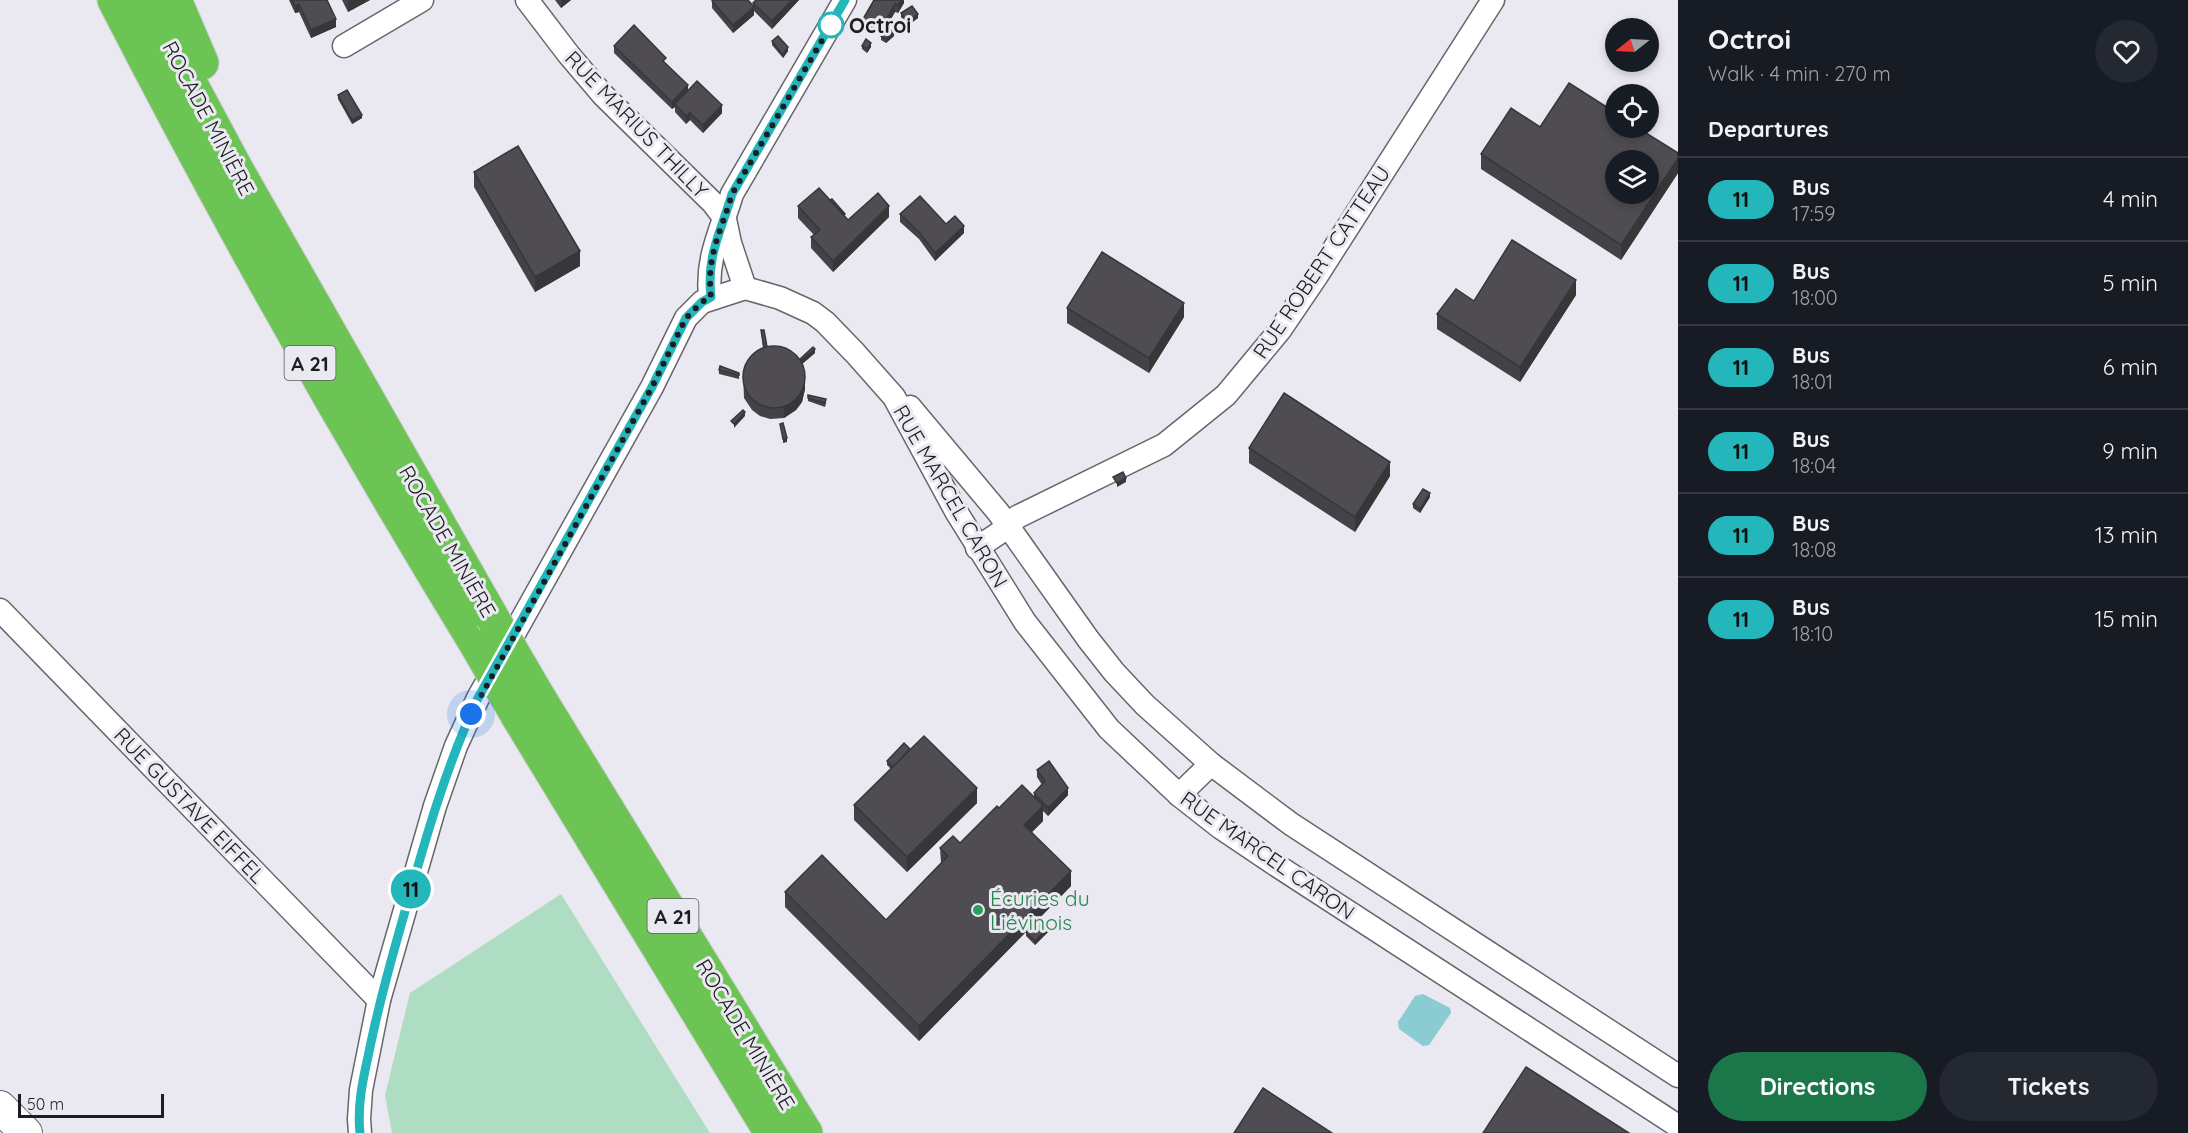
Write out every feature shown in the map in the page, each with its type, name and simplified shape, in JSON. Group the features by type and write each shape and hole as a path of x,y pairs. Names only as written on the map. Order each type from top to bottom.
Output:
{"highway":[{"path":"100,0 174,117"},
{"name":"ROCADE MINIÈRE","path":"114,0 174,117 294,335 477,646 529,708 806,1133"},
{"name":"ROCADE MINIÈRE","path":"146,0 236,168 492,617 529,708 771,1133"},
{"path":"175,0 196,52 237,137 236,168"}],"main road":[{"path":"0,1107 26,1133"}],"street":[{"path":"344,46 422,0"},
{"name":"RUE MARIUS THILLY","path":"527,0 569,55 603,94 703,192 725,219"},
{"path":"711,297 708,278 713,247 725,219 732,194 845,0"},
{"name":"RUE ROBERT CATTEAU","path":"977,548 1008,527 1017,517 1164,445 1226,395 1280,330 1316,277 1493,0"},
{"path":"360,1133 361,1090 379,1000 435,806 456,746 478,698 652,387 686,318 702,302 711,297 745,288 729,243 725,219"},
{"name":"RUE MARCEL CARON","path":"745,288 780,298 819,317 855,353 894,398 977,548 1025,622 1109,729 1179,795 1221,828 1260,854 1678,1126"},
{"name":"RUE MARCEL CARON","path":"894,398 904,401 974,481 1114,672 1145,705 1211,764 1291,824 1678,1076"},
{"name":"RUE GUSTAVE EIFFEL","path":"0,610 379,1000"},
{"path":"1179,795 1211,764"}],"green space":[{"path":"561,894 710,1133 392,1133 385,1095 410,993"}],"water":[{"path":"1423,994 1450,1008 1451,1013 1429,1045 1423,1046 1399,1029 1398,1022 1415,996"}],"building":[{"path":"292,0 327,0 336,19 311,30 299,4 295,6"},
{"path":"713,0 748,0 754,7 733,25"},
{"path":"756,0 792,0 772,21 753,3"},
{"path":"874,0 901,0 898,5 895,4 881,29 863,19"},
{"path":"912,6 918,14 907,22 901,13"},
{"path":"634,25 666,58 663,61 688,85 672,102 614,46"},
{"path":"887,27 894,32 886,39 881,36"},
{"path":"778,36 788,47 783,55 772,41"},
{"path":"866,39 871,43 867,49 862,46"},
{"path":"697,81 722,105 703,125 690,113 686,116 675,104"},
{"path":"1569,83 1605,106 1605,138 1654,138 1678,153 1678,158 1659,187 1659,150 1605,150 1605,204 1648,204 1621,245 1481,154 1511,108 1540,127"},
{"path":"347,90 362,115 352,120 338,95"},
{"path":"518,146 580,251 535,277 474,172"},
{"path":"819,188 848,220 878,193 889,206 833,261 811,237 820,230 798,206"},
{"path":"920,196 946,224 955,216 964,226 935,253 919,232 900,214"},
{"path":"832,199 845,214 844,215 830,200"},
{"path":"1512,240 1576,280 1520,367 1437,314 1456,289 1474,301"},
{"path":"1102,252 1184,303 1149,358 1067,308"},
{"path":"761,330 764,330 767,347 764,348"},
{"path":"774,346 796,355 805,377 796,399 774,408 752,399 743,377 752,355"},
{"path":"813,347 815,349 802,360 800,359"},
{"path":"720,366 739,373 739,375 719,370"},
{"path":"1284,393 1390,462 1355,517 1249,448"},
{"path":"808,395 826,399 825,403 808,398"},
{"path":"743,410 745,412 734,424 731,421"},
{"path":"783,423 787,438 783,439 780,424"},
{"path":"1123,472 1126,478 1117,483 1113,477"},
{"path":"1423,489 1430,493 1420,509 1413,504"},
{"path":"924,736 977,788 907,857 854,805"},
{"path":"904,743 910,749 893,767 887,761"},
{"path":"1049,761 1068,788 1048,808 1034,793 1045,781 1037,770"},
{"name":"Écuries du Liévinois","path":"1022,785 1043,806 1024,825 1071,871 919,1026 785,892 822,855 886,920 948,856 940,848 953,836 960,843"},
{"path":"1039,918 1049,927 1035,941 1026,932"},
{"path":"1526,1067 1629,1133 1483,1133"},
{"path":"1263,1088 1332,1133 1234,1133"}],"bus line":[{"name":"11","path":"360,1133 361,1090 379,1000 435,806 456,746 478,698 652,387 686,318 695,307 711,297 708,278 713,247 725,219 732,194 845,0"}],"place":[{"name":"Octroi","path":"831,25"},
{"name":"Écuries du Liévinois","path":"978,910"}],"route":[{"path":"471,714 652,387 686,318 695,307 711,297 708,278 713,247 725,219 732,194 831,25"}]}
